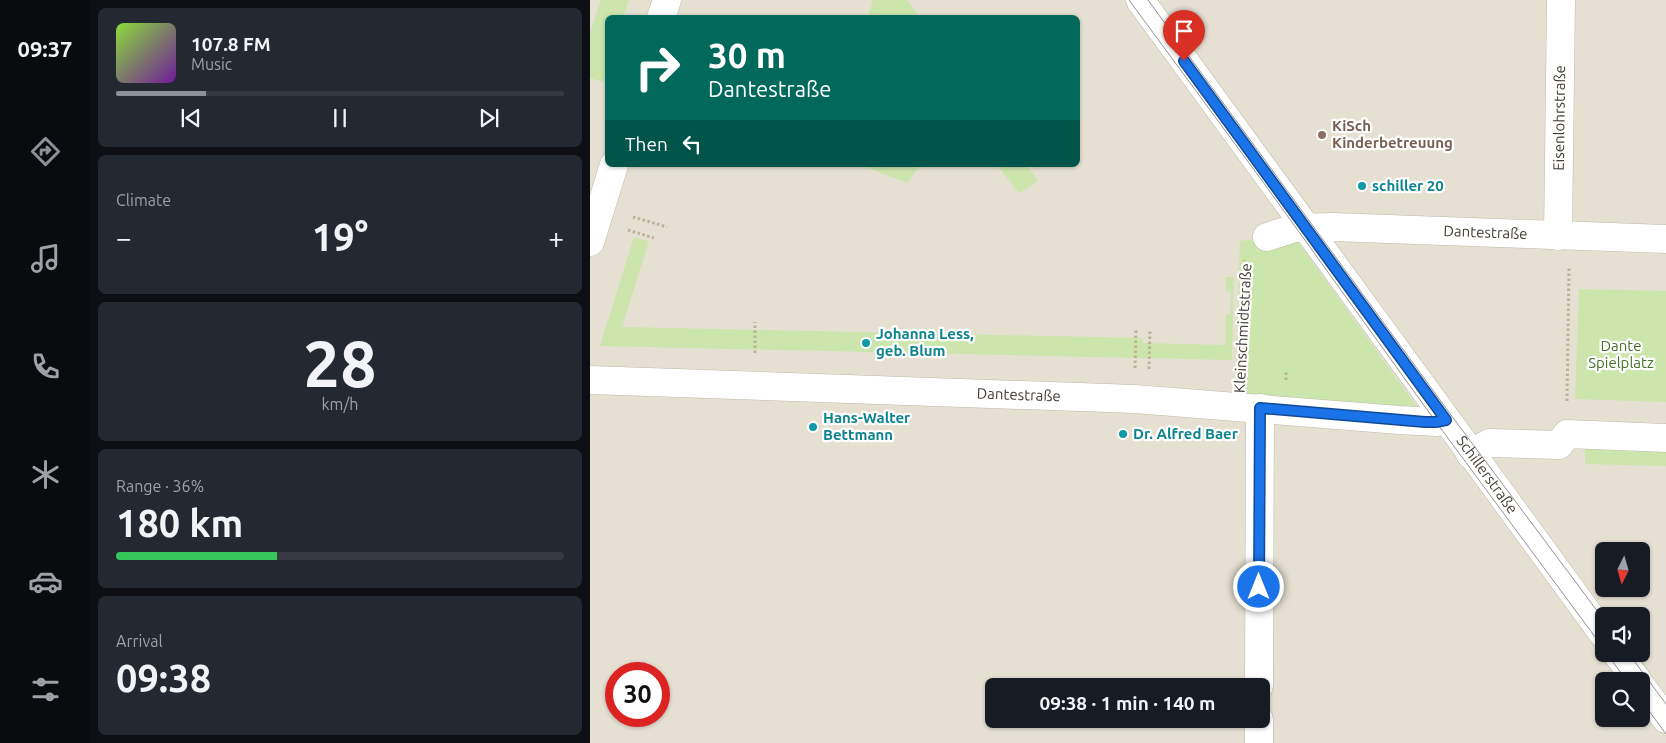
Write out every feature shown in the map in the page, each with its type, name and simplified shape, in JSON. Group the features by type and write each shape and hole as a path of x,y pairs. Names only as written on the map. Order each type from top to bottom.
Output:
{"street":[{"path":"662,15 666,0"},
{"name":"Schillerstraße","path":"1140,0 1595,623"},
{"name":"Eisenlohrstraße","path":"1561,0 1564,236"},
{"path":"590,242 613,167"},
{"path":"1268,237 1304,227"},
{"name":"Dantestraße","path":"1304,227 1666,239"},
{"name":"Dantestraße","path":"590,380 1135,399 1425,422 1446,420"},
{"name":"Kleinschmidtstraße","path":"1249,407 1259,678"},
{"path":"1470,454 1489,443 1559,445 1567,434 1666,438"},
{"path":"1650,698 1666,719"},
{"path":"1259,728 1259,743"}],"path":[{"path":"1564,236 1567,434"},
{"name":"Kleinschmidtstraße","path":"1249,407 1244,259 1268,237"},
{"path":"1149,374 1150,329"}],"shaded area":[{"path":"590,0 1666,0 1666,743 590,743"}],"green space":[{"path":"601,0 629,0 624,15 605,15 605,74 603,82 590,78 590,33"},
{"path":"873,0 907,0 918,15 869,15"},
{"path":"866,167 919,167 907,183"},
{"path":"999,167 1028,167 1038,181 1019,193"},
{"path":"1292,234 1423,415 1235,394 1240,241"},
{"path":"634,237 649,241 622,327 1142,338 1143,343 1225,345 1226,315 1230,314 1231,292 1226,291 1226,277 1234,277 1232,360 600,346"},
{"name":"Dante Spielplatz","path":"1579,289 1666,291 1666,402 1575,399"},
{"path":"1585,444 1666,446 1666,466 1585,464"}],"tram line":[{"path":"1129,0 1595,637"},
{"path":"1148,0 1451,415 1595,608"},
{"path":"1613,662 1620,672"},
{"path":"1635,662 1666,704"},
{"path":"1650,712 1666,734"}],"place":[{"name":"KiSch Kinderbetreuung","path":"1322,135"},
{"name":"schiller 20","path":"1362,186"},
{"name":"Johanna Less, geb. Blum","path":"866,343"},
{"name":"Hans-Walter Bettmann","path":"813,427"},
{"name":"Dr. Alfred Baer","path":"1123,434"}],"route":[{"path":"1184,61 1446,420 1425,422 1260,408 1259,587"}]}
